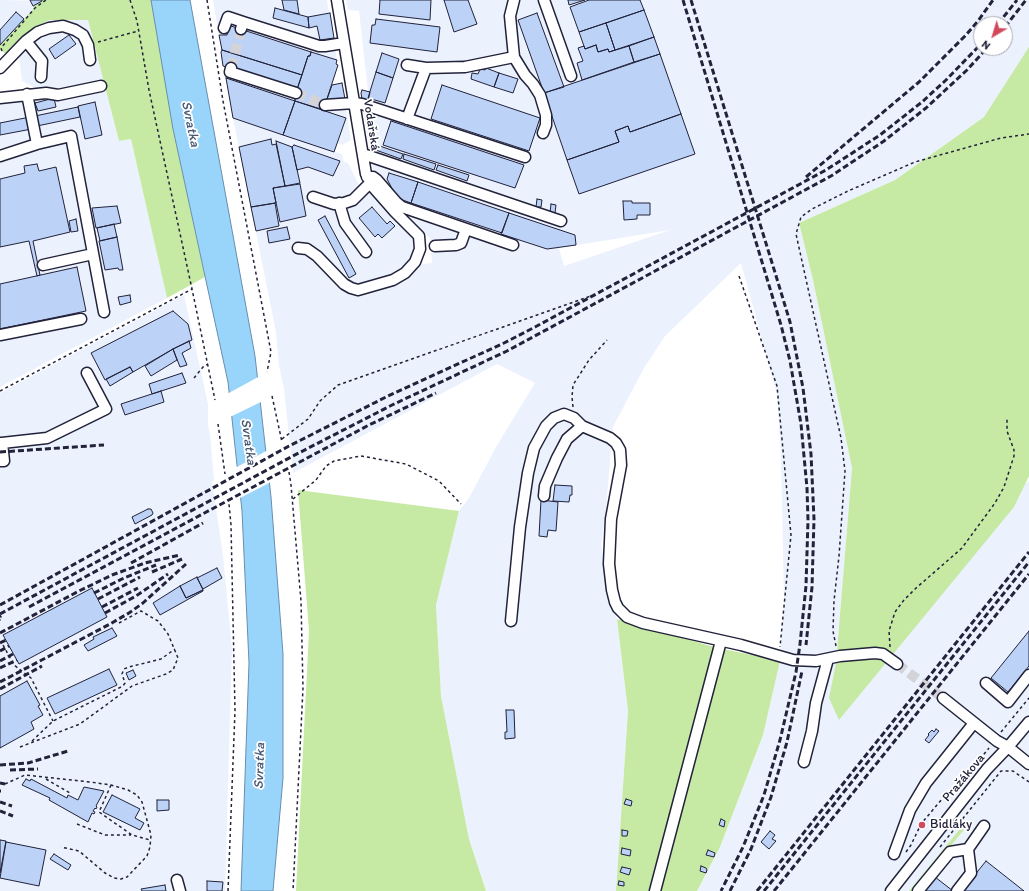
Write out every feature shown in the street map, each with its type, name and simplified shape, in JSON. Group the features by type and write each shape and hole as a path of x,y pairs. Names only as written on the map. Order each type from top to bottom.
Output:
{"street":[{"name":"Vodařská","path":"298,248 307,249 317,256 344,284 358,290 393,280 408,271 418,256 420,249 419,236 395,212 369,180 362,154 337,0"},
{"path":"514,0 510,16 514,57 525,75 540,94 546,115 546,125 543,133"},
{"path":"544,0 570,76"},
{"path":"224,28 228,17 242,25 319,46 344,43"},
{"path":"3,64 26,41 38,32 49,28 63,26 75,30 83,36 88,45 90,60"},
{"path":"26,41 42,61 41,77"},
{"path":"407,65 426,68 465,67 514,57"},
{"path":"231,68 230,72 296,93"},
{"path":"407,119 426,68"},
{"path":"0,98 46,93 58,95 101,86"},
{"path":"27,94 37,144"},
{"path":"325,104 362,104 525,157"},
{"path":"0,156 37,144 71,136 104,312"},
{"path":"362,154 561,221"},
{"path":"314,197 334,204 344,203 352,200 369,180 373,178 377,180 402,207 513,245"},
{"path":"338,203 345,223 366,252"},
{"path":"435,246 456,245 461,243 466,228"},
{"path":"43,265 93,254"},
{"path":"0,335 81,318"},
{"path":"0,461 4,460 1,443 47,438 106,409 87,373"},
{"path":"511,621 520,527 528,473 534,448 546,426 554,418 564,414 574,418 582,426 610,438 616,443 620,450 621,465 611,519 610,564 612,590 618,608 627,617 643,623 721,641 793,660 816,661 840,656 875,653 883,654 894,661"},
{"path":"544,496 545,486 567,439 582,426"},
{"path":"655,891 721,641"},
{"path":"804,762 812,731 816,703 828,659"},
{"path":"986,683 1008,702 1029,675"},
{"path":"943,698 974,724 995,740 1008,747 1029,764"},
{"name":"Pražákova","path":"891,891 983,774 1029,722"},
{"path":"899,854 910,810 926,783 974,724"},
{"path":"953,890 970,864 968,849 984,826"},
{"path":"918,891 950,852 968,849"},
{"path":"177,880 180,891"}],"path":[{"path":"3,64 1,48 35,8 46,0"},
{"path":"130,0 137,21 149,90 215,400"},
{"path":"207,0 223,101 271,352 268,372"},
{"path":"88,45 138,31"},
{"path":"840,656 835,644 833,631 834,601 845,471 841,438 796,234 801,217 812,209 848,191 915,162 1001,138 1029,134"},
{"path":"739,276 777,386 792,535 778,657"},
{"path":"0,391 192,289"},
{"path":"282,439 308,419 320,400 338,385 590,296"},
{"path":"574,418 572,397 573,385 589,360 607,340"},
{"path":"194,378 203,366 208,364"},
{"path":"272,396 282,442"},
{"path":"894,661 889,631 895,612 915,589 962,548 995,504 1004,487 1014,456 1014,450 1007,431 1007,417"},
{"path":"218,424 225,474"},
{"path":"293,499 316,480 326,466 334,461 361,456 406,464 439,482 461,504"},
{"path":"289,472 293,499 301,601 303,688 293,891"},
{"path":"228,504 231,525 235,711 228,891"},
{"path":"20,747 80,724 132,686 173,670 178,658 168,634 158,621 141,611 118,623"},
{"path":"0,615 2,619 0,620"},
{"path":"3,645 14,665 31,678 53,720"},
{"path":"31,742 53,720 123,686 125,684 122,674 124,669 161,660 175,649"},
{"path":"899,854 911,845 921,824 942,799 959,785 1029,698"},
{"path":"937,851 1001,771 1014,771 1029,782"},
{"path":"4,784 25,776 111,785 128,790 137,795 142,802 151,835 147,856 127,877 121,879 114,878 105,873 79,851 61,847"},
{"path":"45,778 70,793"},
{"path":"111,785 100,812 132,835"},
{"path":"77,824 105,835 132,835 150,840"}],"shaded area":[{"path":"0,0 42,1 0,47"},
{"path":"213,0 327,0 337,60 336,64 338,65 332,85 342,83 351,140 342,145 337,143 335,152 342,154 344,162 348,163 359,185 362,184 371,191 416,239 418,263 423,264 432,263 430,238 396,209 375,182 370,148 371,142 368,141 361,93 362,90 368,91 359,11 348,10 346,0 1029,0 1029,95 984,117 895,180 799,223 813,280 852,468 836,663 989,521 1029,480 1029,891 697,891 720,847 763,735 780,661 784,602 781,455 777,394 741,263 665,336 644,368 613,427 605,519 601,545 617,619 628,711 616,891 486,891 469,839 441,696 436,605 459,511 469,498 496,447 535,383 497,364 293,473 276,332 233,118","holes":["670,230 564,266 559,248"]},
{"path":"49,20 88,20 119,141 131,139 167,298 0,387 0,101 41,91 22,81 19,56 13,49 30,31"},
{"path":"184,295 208,404 208,425 214,480 212,482 223,555 232,648 225,891 0,891 0,393"}],"green space":[{"path":"42,0 151,0 173,129 205,277 167,298 131,139 119,141 88,20 49,20 30,31 8,55 0,50 0,45 34,8 33,6"},
{"path":"1029,47 1029,476 1014,507 839,720 829,698 836,663 852,468 813,280 799,223 895,180 984,117"},
{"path":"298,490 459,511 436,605 441,696 469,839 486,891 296,891 309,631"},
{"path":"617,619 714,647 780,661 763,735 720,847 697,891 616,891 628,711"},
{"path":"964,824 967,826 914,891 909,891"}],"water":[{"name":"Svratka","path":"151,0 190,0 255,356 271,497 283,654 283,778 273,891 241,891 249,663 242,511 228,382 173,129"}],"pier":[{"path":"260,376 263,401 230,417 227,394"},
{"path":"268,450 271,482 238,499 235,468"}],"building":[{"path":"30,0 42,0 42,1 33,6"},
{"path":"282,0 297,0 299,14 284,10"},
{"path":"380,0 431,0 430,20 379,14"},
{"path":"444,0 468,0 477,24 454,32"},
{"path":"568,0 585,0 569,5"},
{"path":"589,0 640,0 644,10 579,32 570,7"},
{"path":"275,8 308,17 309,28 273,18"},
{"path":"644,10 654,37 615,50 606,23"},
{"path":"16,12 24,19 0,45 0,30"},
{"path":"330,13 334,38 320,40 317,26 309,28 308,17"},
{"path":"537,13 564,87 544,93 518,20"},
{"path":"376,19 440,27 437,52 370,43 372,25 375,25"},
{"path":"606,23 615,50 609,52 608,49 598,52 596,45 585,49 579,32"},
{"path":"231,26 311,52 310,56 308,56 302,75 222,50 219,35 227,35"},
{"path":"69,35 76,44 55,59 49,49"},
{"path":"654,37 660,54 634,62 629,46"},
{"path":"596,45 598,52 608,49 609,52 629,46 634,62 582,80 577,63 583,61 578,48 584,46 585,49"},
{"path":"222,50 302,75 297,89 223,66"},
{"path":"311,52 337,60 336,64 338,65 324,108 322,107 321,109 295,101 294,99 308,56 310,56"},
{"path":"382,53 399,59 393,78 376,72"},
{"path":"660,54 681,114 630,132 628,126 615,131 619,142 567,160 544,93"},
{"path":"486,68 499,73 494,87 471,79 472,73 478,74 480,69 485,70"},
{"path":"376,72 393,78 385,103 368,98"},
{"path":"499,73 518,79 513,93 494,87"},
{"path":"226,78 295,101 283,135 233,118"},
{"path":"342,83 345,99 326,102 332,85"},
{"path":"442,85 540,118 529,151 431,119"},
{"path":"362,90 370,92 368,101 362,99"},
{"path":"54,98 56,107 38,111 35,103"},
{"path":"295,101 346,118 334,152 283,135"},
{"path":"95,102 102,135 85,139 78,106"},
{"path":"78,107 80,117 37,126 35,116"},
{"path":"681,114 695,154 579,194 567,160 619,142 615,131 628,126 630,132"},
{"path":"35,116 37,128 0,135 0,123"},
{"path":"391,121 524,165 515,188 383,145"},
{"path":"271,139 272,145 276,144 285,186 273,188 276,203 251,207 239,147"},
{"path":"276,141 292,147 300,183 285,186"},
{"path":"371,143 403,154 401,159 370,148"},
{"path":"294,145 340,161 333,176 308,167 297,170 292,147"},
{"path":"404,154 436,164 434,170 403,159"},
{"path":"37,164 39,171 56,167 70,232 33,241 40,275 37,276 29,241 0,247 0,179 25,173 24,166"},
{"path":"438,165 469,175 467,181 436,170"},
{"path":"389,173 418,182 411,203 397,198 387,179"},
{"path":"418,182 509,213 502,233 411,203"},
{"path":"300,184 306,216 280,222 273,188"},
{"path":"537,199 542,200 541,207 536,207"},
{"path":"623,201 632,201 632,203 650,203 650,215 637,215 637,219 624,220"},
{"path":"275,203 279,226 256,231 251,207"},
{"path":"551,204 556,205 555,213 550,213"},
{"path":"117,206 121,223 96,228 92,208"},
{"path":"372,207 387,224 390,221 395,226 382,238 378,234 375,237 359,218"},
{"path":"509,213 575,235 576,245 547,249 501,234"},
{"path":"325,216 356,274 349,278 318,220"},
{"path":"76,219 78,231 71,232 69,221"},
{"path":"114,224 117,237 100,241 97,228"},
{"path":"287,227 290,239 269,243 267,231"},
{"path":"117,237 123,270 119,270 118,268 105,270 99,241"},
{"path":"77,267 86,311 0,329 0,284"},
{"path":"130,295 131,302 120,305 118,297"},
{"path":"173,311 188,324 192,340 133,372 130,367 105,380 91,353"},
{"path":"189,341 191,348 182,353 187,365 180,367 173,349"},
{"path":"173,349 177,360 151,376 145,366"},
{"path":"130,367 133,372 110,386 106,379"},
{"path":"182,373 186,383 152,394 149,384"},
{"path":"161,391 164,402 125,415 121,404"},
{"path":"555,485 572,486 572,495 570,495 569,502 553,501"},
{"path":"541,500 558,502 556,531 548,530 547,537 539,536"},
{"path":"151,509 153,513 152,515 135,524 132,517"},
{"path":"217,568 222,578 203,589 197,578"},
{"path":"197,577 203,590 186,598 180,586"},
{"path":"180,586 186,598 203,591 160,615 153,603"},
{"path":"92,588 107,617 19,664 3,635"},
{"path":"112,628 117,636 88,651 84,645 94,639 93,637"},
{"path":"1029,631 1029,666 1008,692 991,678"},
{"path":"109,669 117,685 55,714 47,698"},
{"path":"133,670 136,676 129,680 126,673"},
{"path":"27,681 40,705 38,706 43,715 31,722 34,729 0,748 0,696"},
{"path":"506,710 514,710 515,738 505,739 505,732 507,732"},
{"path":"936,729 939,731 929,743 925,740 929,735 928,734 932,730 934,732"},
{"path":"26,779 30,781 31,779 67,798 68,795 78,800 84,787 104,791 96,806 96,809 95,808 93,811 95,812 94,814 92,813 88,822 49,800 50,798 22,785"},
{"path":"112,795 140,809 135,818 144,823 140,830 103,812"},
{"path":"626,799 632,801 631,806 624,804"},
{"path":"157,800 169,800 169,810 157,811"},
{"path":"721,819 725,821 724,827 719,825"},
{"path":"622,830 628,831 627,836 622,836"},
{"path":"770,831 775,835 772,839 776,841 769,849 761,842"},
{"path":"0,840 6,841 0,873"},
{"path":"6,842 46,850 39,886 0,878"},
{"path":"622,848 631,850 630,856 621,854"},
{"path":"708,850 715,853 714,857 706,855"},
{"path":"54,854 71,865 68,870 50,859"},
{"path":"986,861 1024,891 962,891"},
{"path":"701,866 706,868 706,873 700,871"},
{"path":"622,867 631,869 629,875 620,872"},
{"path":"935,877 953,891 924,891"},
{"path":"207,881 223,882 222,891 207,891"},
{"path":"619,881 624,882 624,886 618,885"},
{"path":"165,885 166,891 142,891 141,889"}],"tunnel":[{"path":"231,68 241,29"},
{"path":"296,93 325,105"},
{"path":"897,664 943,698"}],"railway":[{"path":"683,0 781,325 790,361 801,424 807,488 808,520 806,586 796,672 780,740 764,795 743,847 721,891"},
{"path":"691,0 790,322 803,388 811,454 814,519 812,587 806,645"},
{"path":"806,177 919,82 966,35 993,0"},
{"path":"1004,16 1017,0"},
{"path":"1013,17 1026,0"},
{"path":"0,605 289,446 388,396 504,343 826,170 880,135 922,102 973,52"},
{"path":"0,614 291,457 392,405 507,351 831,176 884,141 926,108 967,70 980,56"},
{"path":"29,607 367,426 436,393"},
{"path":"0,452 104,445"},
{"path":"131,563 203,523"},
{"path":"757,891 1029,552"},
{"path":"0,633 112,575 145,563 180,555"},
{"path":"152,572 182,559"},
{"path":"764,891 1029,562"},
{"path":"0,682 129,613 143,603 186,564"},
{"path":"94,593 124,578 156,565"},
{"path":"105,613 136,596 168,574"},
{"path":"774,891 1029,574"},
{"path":"98,599 140,577"},
{"path":"102,607 138,588"},
{"path":"0,643 6,640"},
{"path":"0,651 9,646"},
{"path":"0,661 13,654"},
{"path":"0,668 17,660"},
{"path":"0,689 42,666"},
{"path":"730,891 751,849 771,797 787,742 802,671"},
{"path":"0,765 28,763 68,751"},
{"path":"10,770 38,769"},
{"path":"0,783 5,784"},
{"path":"0,802 12,806"},
{"path":"0,811 13,816"}],"place":[{"name":"Bidláky","path":"922,825"}]}
